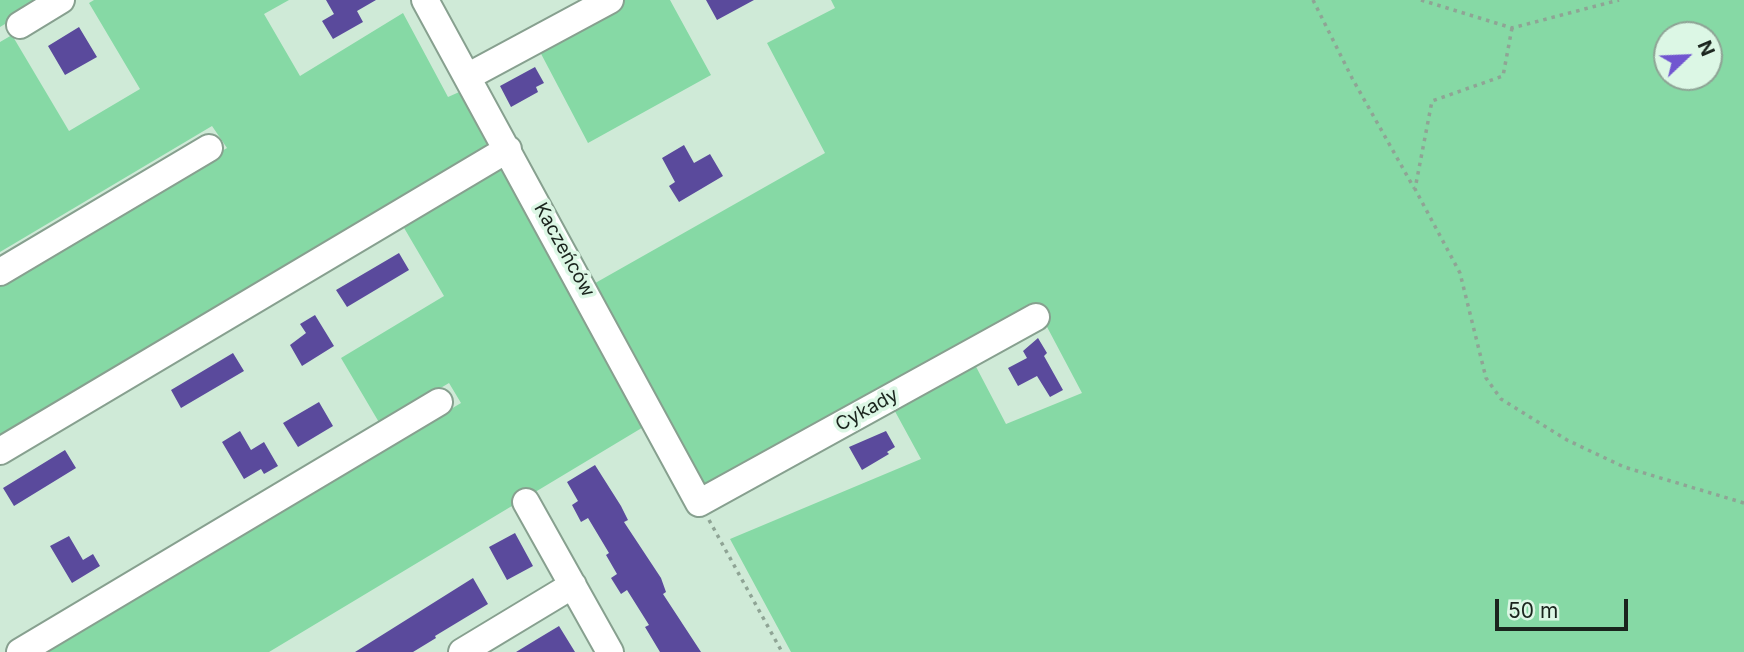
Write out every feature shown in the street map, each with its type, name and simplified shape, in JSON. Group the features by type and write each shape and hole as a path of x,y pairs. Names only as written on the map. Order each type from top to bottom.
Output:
{"street":[{"path":"20,25 61,0"},
{"name":"Kaczeńców","path":"425,0 699,503"},
{"path":"463,70 577,0"},
{"path":"463,70 610,0"},
{"path":"0,272 209,148"},
{"path":"0,451 508,149"},
{"name":"Cykady","path":"699,503 1036,317"},
{"path":"20,652 439,402"},
{"path":"526,502 610,652"},
{"path":"462,652 573,585"}],"path":[{"path":"1313,0 1352,78 1460,273 1486,378 1501,399 1567,440 1624,467 1744,503"},
{"path":"1421,0 1512,28 1619,0"},
{"path":"1415,190 1432,101 1503,76 1512,28"},
{"path":"699,503 782,652"}],"green space":[{"path":"0,0 45,0 0,27"},
{"path":"94,0 289,0 264,14 300,76 403,13 448,97 466,89 498,142 0,438 0,283 227,148 212,126 0,252 0,42 12,35 69,131 140,89 89,3"},
{"path":"625,0 670,0 711,75 588,143 538,48"},
{"path":"831,0 1744,0 1744,652 791,652 730,539 921,459 891,404 972,359 1006,424 1082,393 1037,308 705,494 590,286 825,153 767,43 835,8"},
{"path":"506,155 650,423 269,652 43,652 461,403 449,383 380,424 341,358 444,296 400,221"}],"building":[{"path":"326,0 376,0 357,11 363,22 333,39 322,21 334,14"},
{"path":"706,0 754,0 717,20"},
{"path":"79,27 97,57 65,75 48,46"},
{"path":"535,67 544,83 536,87 538,92 511,107 500,86"},
{"path":"684,145 694,163 710,154 723,176 679,202 669,186 675,182 662,158"},
{"path":"399,253 409,270 347,307 336,290"},
{"path":"315,315 334,346 302,366 290,345 306,333 300,324"},
{"path":"1038,338 1047,353 1044,356 1063,390 1050,397 1037,376 1018,386 1008,368 1027,358 1023,351"},
{"path":"233,353 244,371 181,408 171,390"},
{"path":"319,402 333,426 298,447 283,423"},
{"path":"240,431 251,450 264,442 278,466 264,474 261,469 244,479 222,442"},
{"path":"886,431 895,447 887,452 889,454 862,470 849,447"},
{"path":"65,450 76,468 14,506 3,488"},
{"path":"595,465 621,506 628,520 624,522 661,578 666,592 663,594 701,652 660,652 645,627 649,625 627,590 621,594 611,578 617,574 606,555 609,553 588,518 581,522 572,505 578,501 567,482"},
{"path":"515,533 533,566 507,580 489,547"},
{"path":"69,536 83,560 93,554 100,566 72,583 50,546"},
{"path":"473,578 488,604 435,636 436,638 413,652 355,652"},
{"path":"559,626 575,652 516,652 539,638"}]}
